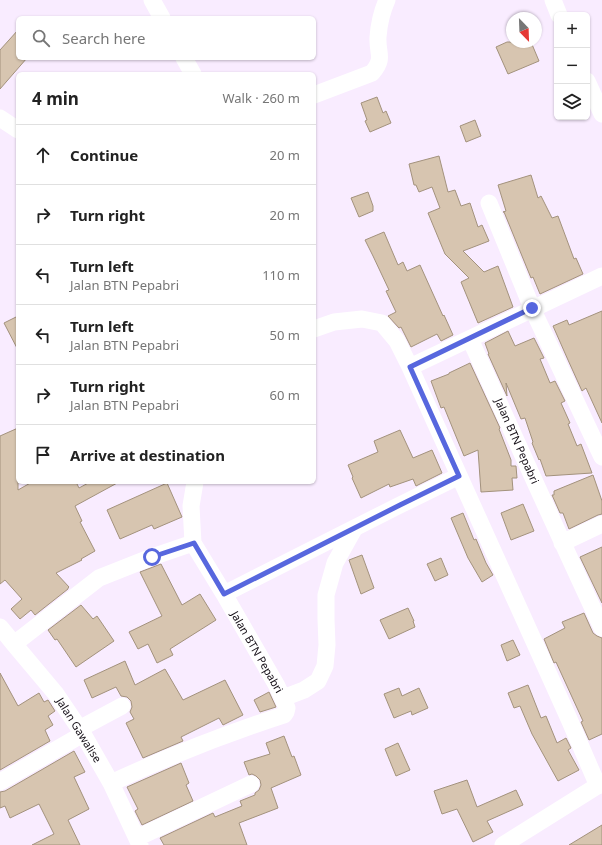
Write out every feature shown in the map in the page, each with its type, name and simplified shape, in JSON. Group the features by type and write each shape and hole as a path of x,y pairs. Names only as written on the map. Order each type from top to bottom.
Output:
{"street":[{"path":"152,0 161,16"},
{"path":"316,94 372,73 377,67 380,60 378,38 379,26 387,0"},
{"path":"553,0 558,12"},
{"path":"185,60 192,72"},
{"path":"588,84 602,114"},
{"path":"0,118 16,129"},
{"path":"489,203 532,308 602,457"},
{"path":"410,367 532,308 600,282"},
{"path":"316,328 334,322 362,319 382,323 397,341 600,784 503,845"},
{"name":"Jalan BTN Pepabri","path":"470,339 602,628"},
{"path":"224,594 459,476"},
{"path":"14,644 99,578 152,557 194,543 191,506 195,484"},
{"path":"562,543 602,524"},
{"path":"283,698 304,690 318,681 325,666 327,645 326,595 335,563 354,529"},
{"name":"Jalan BTN Pepabri","path":"111,783 192,748 284,715 286,712 287,708 277,686 194,543"},
{"name":"Jalan Gawalise","path":"0,627 56,694 81,732 111,783 138,841"},
{"path":"0,782 122,706"},
{"path":"138,841 251,784"}],"building":[{"path":"16,32 16,60 25,60 0,89 0,50"},
{"path":"506,42 506,48 534,48 539,61 508,74 496,47"},
{"path":"377,97 383,113 386,111 391,123 370,132 365,121 367,120 361,103"},
{"path":"475,120 481,136 466,142 460,126"},
{"path":"439,156 448,192 455,190 461,206 470,203 478,227 482,225 489,241 463,251 484,272 498,266 513,307 478,323 461,282 469,278 445,254 428,213 440,208 432,187 419,192 416,185 414,185 409,164"},
{"path":"531,175 538,198 541,196 552,218 558,216 574,259 576,258 583,274 540,294 533,277 531,278 503,212 506,211 498,185"},
{"path":"368,192 373,206 373,211 359,217 351,198"},
{"path":"384,232 398,265 403,262 407,271 420,265 453,335 441,341 437,334 411,347 401,327 399,328 388,316 396,312 386,291 389,290 365,240"},
{"path":"602,311 602,423 586,388 582,391 553,326 567,320 569,325"},
{"path":"16,317 16,346 4,323"},
{"path":"508,331 515,346 534,338 544,358 540,359 550,383 555,381 565,401 561,403 570,423 568,424 577,446 581,444 592,473 546,476 532,443 533,442 525,418 521,419 506,383 507,396 488,354 485,343"},
{"path":"470,363 500,428 499,429 511,460 511,466 516,466 517,478 512,478 513,490 481,492 478,450 464,456 444,407 441,408 431,381"},
{"path":"16,429 16,484 18,484 18,490 28,484 77,484 79,488 86,484 115,484 75,506 82,521 80,522 95,551 81,559 82,560 56,573 69,587 68,589 35,615 31,610 20,619 11,609 22,599 5,580 0,584 0,436"},
{"path":"400,430 413,458 432,450 442,473 416,486 413,479 390,487 389,484 361,498 348,465 378,452 374,441"},
{"path":"593,475 602,501 602,514 569,529 563,513 560,513 552,495 554,495 554,491"},
{"path":"167,484 182,517 154,529 152,525 120,539 107,510"},
{"path":"523,504 534,531 511,540 501,513"},
{"path":"463,513 474,540 476,539 486,563 493,575 482,582 468,558 451,518"},
{"path":"602,547 602,603 580,557"},
{"path":"362,555 374,588 361,594 349,560"},
{"path":"441,558 448,575 435,581 427,564"},
{"path":"161,564 182,605 200,594 216,620 170,649 173,655 157,663 148,644 138,649 129,632 162,616 140,572"},
{"path":"81,605 93,619 97,616 114,641 76,667 57,639 55,640 48,630"},
{"path":"408,608 415,627 389,639 380,620"},
{"path":"584,613 593,633 602,638 602,734 589,740 581,722 583,721 556,662 554,663 544,639 565,628 562,622"},
{"path":"513,640 520,655 507,661 501,645"},
{"path":"125,661 135,685 165,669 183,700 225,680 243,715 223,725 219,718 181,737 183,741 143,758 126,723 134,719 130,712 132,707 131,701 127,697 121,696 116,687 92,698 84,680"},
{"path":"0,673 18,706 39,693 44,702 48,700 55,711 48,716 53,725 45,730 50,741 0,770"},
{"path":"528,685 541,718 546,716 557,743 566,738 571,748 568,750 579,770 558,781 532,734 520,706 514,708 508,693"},
{"path":"399,688 402,696 419,688 428,708 412,715 411,711 394,718 384,694"},
{"path":"269,692 276,707 260,712 254,700"},
{"path":"284,736 301,775 271,788 278,808 239,823 247,845 164,845 160,838 213,813 215,817 242,806 240,801 255,795 261,785 260,780 252,774 249,775 244,762 270,754 266,743"},
{"path":"398,743 410,770 396,776 385,749"},
{"path":"74,751 85,772 74,777 89,809 68,820 80,845 32,845 54,834 39,804 10,818 5,806 0,808 0,792 5,791"},
{"path":"181,763 189,783 186,785 193,801 142,825 135,811 138,809 127,787"},
{"path":"467,780 477,807 516,790 523,805 487,821 493,832 473,842 457,809 442,814 434,791"},
{"path":"602,825 602,845 569,845"}],"route":[{"path":"152,557 194,543 224,594 459,476 410,367 532,308"}]}
